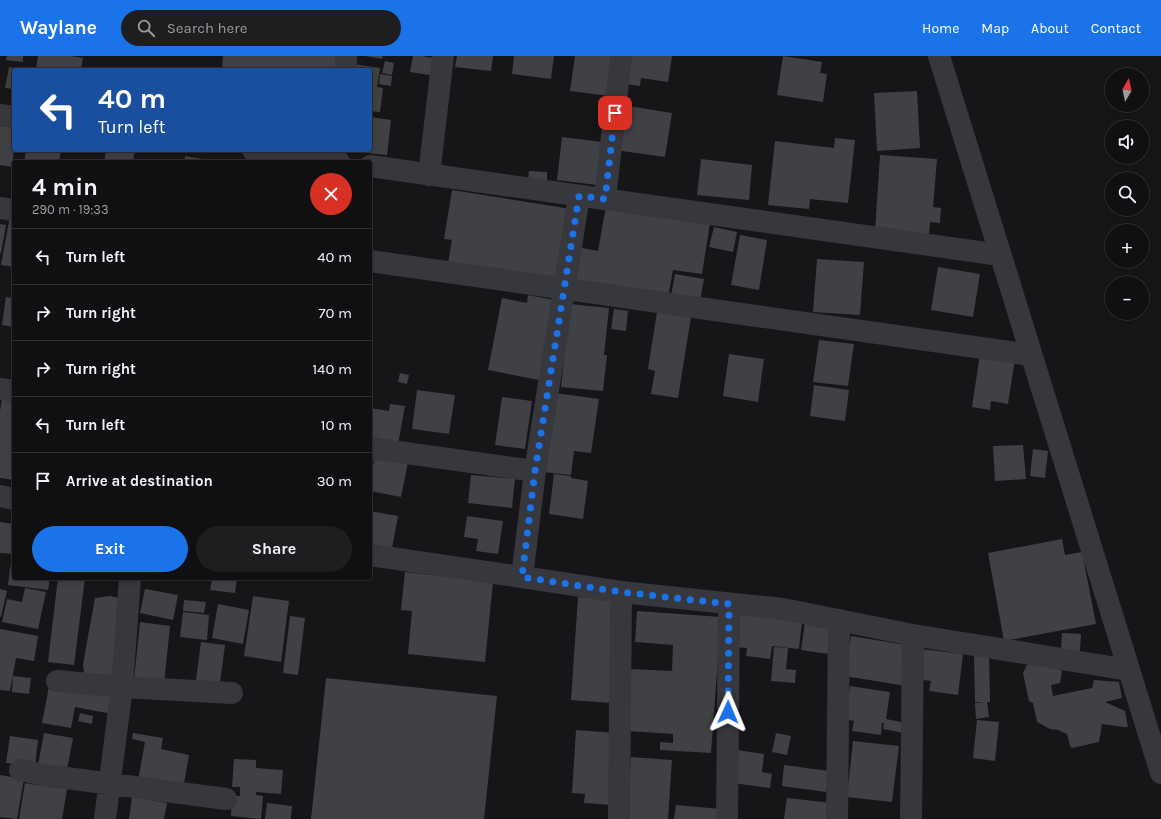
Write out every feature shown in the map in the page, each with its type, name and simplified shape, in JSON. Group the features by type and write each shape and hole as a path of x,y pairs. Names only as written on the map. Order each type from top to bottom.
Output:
{"street":[{"path":"346,56 346,68"},
{"path":"429,175 443,56"},
{"path":"605,199 622,56"},
{"path":"939,56 1161,773"},
{"path":"0,115 12,117"},
{"path":"268,152 326,160"},
{"path":"372,166 1000,255"},
{"path":"522,577 535,471 563,288 579,196"},
{"path":"0,208 12,210"},
{"path":"372,261 1031,354"},
{"path":"0,389 12,391"},
{"path":"372,448 535,471"},
{"path":"0,496 12,499"},
{"path":"372,555 621,592 783,609 913,635 1129,670"},
{"path":"105,819 122,687 130,580"},
{"path":"619,819 621,592"},
{"path":"727,819 729,604"},
{"path":"837,819 839,620"},
{"path":"911,819 913,635"},
{"path":"57,681 122,687 232,693"},
{"path":"20,770 52,776 226,799"}],"building":[{"path":"7,56 23,56 23,62 6,60"},
{"path":"38,56 71,56 83,58 81,68 36,68"},
{"path":"223,56 337,56 337,68 222,68"},
{"path":"365,56 383,56 382,59"},
{"path":"413,56 438,59 435,76 410,72"},
{"path":"457,56 493,56 491,71 455,67"},
{"path":"514,56 554,56 551,79 512,74"},
{"path":"575,56 616,56 610,96 570,91"},
{"path":"630,56 672,56 668,82 641,78 640,86 626,84"},
{"path":"783,56 822,62 820,73 827,74 823,102 777,95"},
{"path":"385,61 394,63 392,75 382,73"},
{"path":"353,64 380,68 377,87 383,88 380,112 372,111 372,68 352,68"},
{"path":"9,67 14,68 12,68 12,89 5,88"},
{"path":"380,74 392,76 391,86 379,84"},
{"path":"917,91 920,148 877,151 874,93"},
{"path":"622,105 672,113 665,157 615,150"},
{"path":"372,117 391,120 387,155 358,152 372,152"},
{"path":"0,126 12,128 12,152 14,152 12,167 0,165"},
{"path":"562,137 602,142 597,185 557,180"},
{"path":"835,138 855,140 848,203 810,199 809,209 768,205 775,141 834,148"},
{"path":"26,152 61,152 59,160 24,160"},
{"path":"106,152 135,152 133,160 104,160"},
{"path":"880,155 937,159 933,207 941,208 940,223 930,222 929,235 875,231"},
{"path":"185,156 209,160 184,160"},
{"path":"701,159 752,165 749,200 697,195"},
{"path":"529,171 547,172 547,181 528,180"},
{"path":"452,190 571,209 557,283 448,263 452,240 444,239"},
{"path":"606,206 710,223 702,274 673,270 668,297 572,280 577,247 598,251"},
{"path":"10,216 12,216 12,267 1,265"},
{"path":"0,224 6,225 1,253 0,253"},
{"path":"714,227 737,232 733,252 709,247"},
{"path":"740,235 767,240 759,290 731,285"},
{"path":"817,259 864,262 860,315 813,312"},
{"path":"938,267 980,274 973,317 931,310"},
{"path":"675,274 704,279 699,306 670,301"},
{"path":"528,295 554,300 539,380 488,370 502,298 527,303"},
{"path":"6,297 12,298 12,327 2,325"},
{"path":"570,304 609,308 604,355 607,355 603,391 561,387"},
{"path":"614,309 628,311 626,331 611,329"},
{"path":"657,312 691,317 678,398 651,394 655,371 648,369"},
{"path":"819,340 854,344 848,386 813,382"},
{"path":"729,354 764,359 758,402 723,396"},
{"path":"980,354 1015,359 1008,404 991,401 990,410 972,407"},
{"path":"400,373 409,375 407,384 398,382"},
{"path":"814,385 849,390 845,421 810,416"},
{"path":"417,390 455,395 449,434 412,429"},
{"path":"555,393 599,399 591,453 574,451 571,475 544,472"},
{"path":"502,397 532,401 525,449 495,445"},
{"path":"2,398 12,400 12,480 0,478 0,411"},
{"path":"390,404 405,406 397,450 372,446 372,408 389,411"},
{"path":"1023,445 1026,479 995,481 993,446"},
{"path":"1033,449 1048,451 1045,478 1030,476"},
{"path":"375,455 408,462 401,497 372,491 372,471"},
{"path":"554,474 571,476 571,478 588,481 583,519 549,514"},
{"path":"471,475 515,479 512,508 468,503"},
{"path":"372,511 398,516 392,548 372,544"},
{"path":"467,516 503,521 498,554 476,551 478,539 464,537"},
{"path":"0,522 12,524 12,554 0,553"},
{"path":"1062,539 1065,555 1082,552 1096,624 1004,641 988,553"},
{"path":"10,567 12,567 12,580 50,580 48,590 8,585"},
{"path":"405,572 493,582 485,662 408,654 412,611 401,610"},
{"path":"58,580 85,580 74,665 48,662"},
{"path":"212,580 237,580 235,593 210,590"},
{"path":"25,588 46,592 38,629 2,622 7,599 22,602"},
{"path":"0,589 7,591 1,617 0,617"},
{"path":"145,589 178,595 173,620 140,613"},
{"path":"110,596 123,599 116,676 85,679 83,664 95,598"},
{"path":"253,596 289,601 281,662 244,656"},
{"path":"578,597 617,600 611,703 571,700"},
{"path":"184,600 206,602 204,613 183,611"},
{"path":"218,604 249,610 243,644 212,638"},
{"path":"637,611 721,617 711,753 660,750 660,742 673,743 673,734 627,731 631,669 672,671 673,645 635,642"},
{"path":"183,612 209,615 207,640 180,637"},
{"path":"738,613 802,621 799,649 772,646 770,659 746,656 747,648 734,647"},
{"path":"290,616 305,618 298,675 283,673"},
{"path":"140,622 170,626 164,684 134,680"},
{"path":"805,622 834,627 829,654 801,650"},
{"path":"0,629 38,636 34,661 16,658 10,691 0,690"},
{"path":"1062,633 1081,634 1080,652 1061,650"},
{"path":"851,636 906,645 906,686 845,676"},
{"path":"201,642 225,645 219,690 195,687"},
{"path":"774,647 788,648 786,669 796,670 795,683 771,681"},
{"path":"921,649 963,654 958,695 929,691 931,681 917,679"},
{"path":"989,654 990,702 987,702 989,717 976,719 975,703 984,702 975,702 974,655"},
{"path":"1033,664 1055,667 1062,671 1060,683 1051,685 1053,696 1092,688 1094,680 1119,682 1122,698 1105,702 1125,711 1128,727 1102,724 1099,742 1072,748 1070,746 1067,734 1058,730 1050,729 1037,722 1033,703 1029,701 1023,673 1027,665"},
{"path":"13,676 31,678 29,694 12,692"},
{"path":"326,678 497,696 484,819 311,819"},
{"path":"49,686 114,697 112,714 75,707 71,728 42,723"},
{"path":"850,686 890,692 886,719 906,723 904,733 883,729 884,723 882,723 881,735 852,731 854,721 845,719"},
{"path":"80,713 93,716 92,724 78,721"},
{"path":"977,720 999,722 995,761 973,758"},
{"path":"576,730 616,733 612,805 584,803 585,794 572,793"},
{"path":"44,733 73,738 66,775 37,770"},
{"path":"133,733 163,738 161,749 189,755 183,789 138,781 145,742 132,739"},
{"path":"776,733 791,736 787,755 772,752"},
{"path":"10,736 38,740 35,766 6,763"},
{"path":"853,741 899,746 892,802 847,797"},
{"path":"737,750 764,754 762,772 772,774 770,788 733,783"},
{"path":"631,757 672,760 668,819 627,819"},
{"path":"234,759 256,760 256,768 283,770 281,794 256,792 256,795 263,796 261,819 231,816 232,796 240,796 240,787 232,787"},
{"path":"784,765 829,771 826,792 782,786"},
{"path":"0,775 24,779 17,819 0,817"},
{"path":"25,783 67,789 62,819 19,819"},
{"path":"132,797 167,803 164,819 129,819"},
{"path":"787,798 832,803 830,819 784,819"},
{"path":"267,803 292,806 291,819 265,819"},
{"path":"676,805 721,809 720,819 674,819"}],"route":[{"path":"615,113 605,199 579,196 563,288 535,471 522,577 621,592 729,604 728,712"}]}
